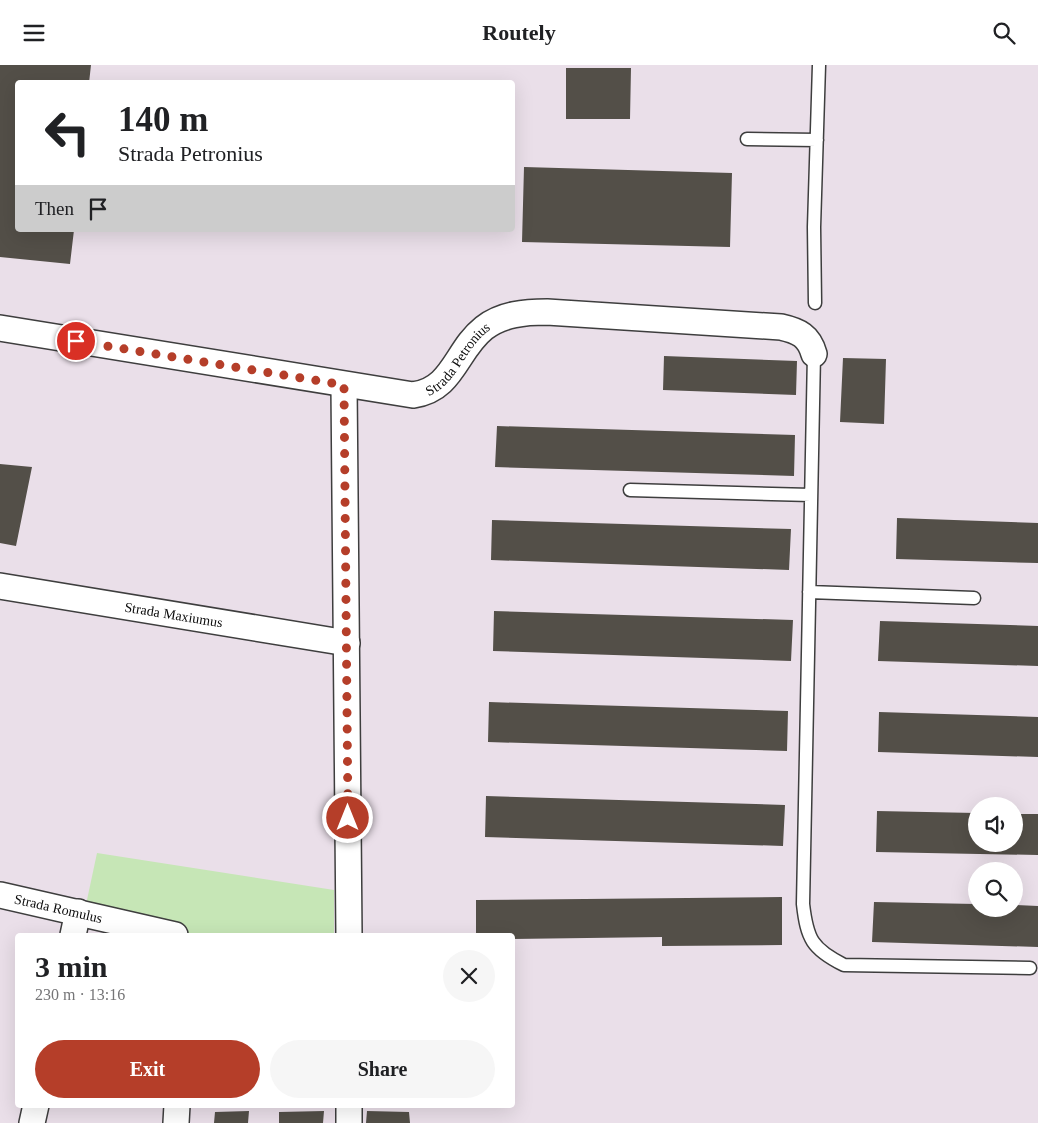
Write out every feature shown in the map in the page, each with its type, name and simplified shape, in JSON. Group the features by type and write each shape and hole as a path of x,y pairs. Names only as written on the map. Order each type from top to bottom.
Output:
{"street":[{"name":"Strada Petronius","path":"0,328 396,394 413,395 425,394 443,381 473,339 484,328 496,320 529,312 781,327 798,332 806,337 812,345 814,353"},
{"path":"344,385 349,933"},
{"name":"Strada Maxiumus","path":"0,586 347,643"},
{"name":"Strada Romulus","path":"0,895 76,924 157,933"},
{"path":"32,1123 35,1108"},
{"path":"176,1123 177,1108"},
{"path":"349,1108 349,1123"}],"lane":[{"path":"815,303 814,227 819,65"},
{"path":"747,139 816,140"},
{"path":"814,353 803,904 805,927 814,946 826,957 844,965 1030,968"},
{"path":"630,491 811,495"},
{"path":"809,592 974,598"}],"shaded area":[{"path":"0,65 1038,65 1038,1123 0,1123"}],"green space":[{"path":"97,853 334,890 334,933 166,933 84,914"}],"building":[{"path":"0,65 91,65 89,80 15,80 15,232 74,232 70,264 0,257"},
{"path":"566,68 631,68 630,119 566,119"},
{"path":"524,167 732,173 730,247 522,242"},
{"path":"664,356 797,361 796,395 663,390"},
{"path":"843,358 886,359 884,424 840,422"},
{"path":"497,426 795,435 794,476 495,467"},
{"path":"0,464 32,467 16,546 0,543"},
{"path":"897,518 1038,523 1038,563 896,559"},
{"path":"492,520 791,529 789,570 491,560"},
{"path":"494,611 793,620 791,661 493,651"},
{"path":"880,621 1038,626 1038,666 878,661"},
{"path":"489,702 788,711 787,751 488,742"},
{"path":"879,712 1038,717 1038,757 878,752"},
{"path":"486,796 785,805 783,846 485,837"},
{"path":"877,811 968,813 968,852 1023,852 1023,814 1038,814 1038,855 876,852"},
{"path":"782,897 782,945 662,946 662,937 515,939 515,933 476,933 476,900"},
{"path":"874,902 968,904 968,917 1023,917 1023,905 1038,906 1038,947 872,942"},
{"path":"249,1111 248,1123 214,1123 215,1112"},
{"path":"324,1111 323,1123 279,1123 279,1112"},
{"path":"367,1111 409,1112 410,1123 366,1123"}],"route":[{"path":"76,341 344,385 348,818"}]}
